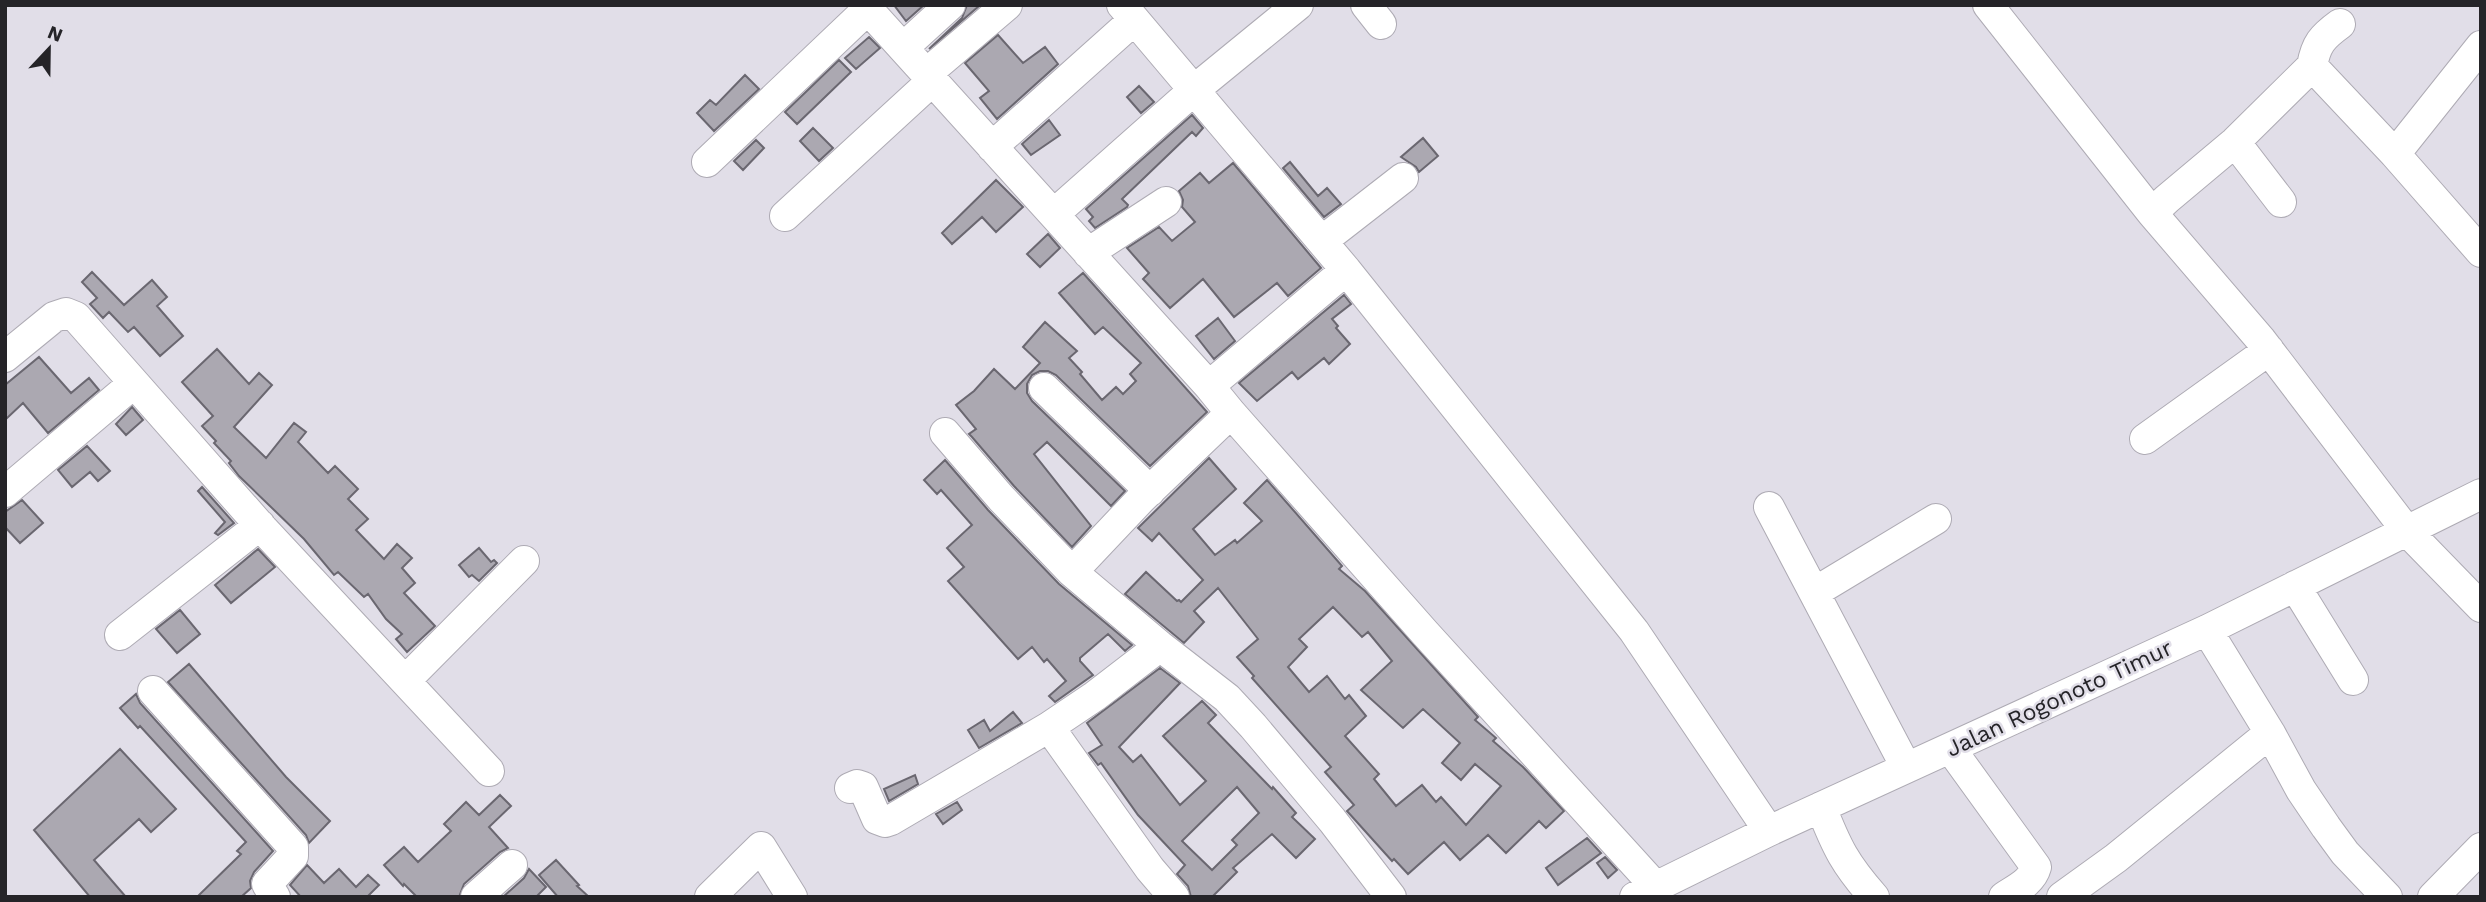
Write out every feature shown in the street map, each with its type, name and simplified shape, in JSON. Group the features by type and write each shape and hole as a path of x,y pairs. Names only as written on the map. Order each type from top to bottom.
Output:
{"street":[{"path":"904,47 950,5"},
{"path":"785,216 1007,5"},
{"path":"1054,214 1194,90 1298,5"},
{"path":"1988,5 2152,213 2269,351 2406,530 2481,607"},
{"path":"707,162 866,7 1209,386 1425,633 1663,889"},
{"path":"992,147 1128,13 1346,270 1633,631 1769,831"},
{"path":"2152,213 2235,142 2312,66 2315,49 2322,38 2340,24"},
{"path":"2395,154 2481,46"},
{"path":"2312,66 2395,154 2481,252"},
{"path":"2235,142 2281,202"},
{"path":"1322,241 1403,178"},
{"path":"1088,253 1166,202"},
{"path":"1209,386 1346,270"},
{"path":"5,356 54,317 66,313 76,317 260,525 489,771"},
{"path":"2145,439 2269,351"},
{"path":"5,492 134,383"},
{"path":"1044,388 1150,491"},
{"path":"1072,572 1231,412"},
{"path":"945,433 1028,528 1072,572 1160,646 1217,689 1253,726 1332,820 1391,897"},
{"name":"Jalan Rogonoto Timur","path":"1663,889 1769,831 2207,630 2481,494"},
{"path":"1769,507 1906,767"},
{"path":"1815,592 1936,519"},
{"path":"120,635 260,525"},
{"path":"405,681 524,561"},
{"path":"2295,586 2353,680"},
{"path":"2207,630 2270,733 2301,790 2344,853 2387,897"},
{"path":"850,788 857,785 863,787 877,819 885,822 1049,727 1160,646"},
{"path":"153,691 293,847 293,856 267,884 275,897"},
{"path":"1049,727 1150,869 1174,897"},
{"path":"2062,897 2116,858 2174,808 2270,733"},
{"path":"1950,748 2036,867 2029,880 2004,897"},
{"path":"1821,807 1843,860 1874,897"},
{"path":"710,897 761,847 792,897"},
{"path":"2433,897 2481,848"}],"building":[{"path":"894,5 924,5 906,21"},
{"path":"967,5 979,6 929,49 962,18"},
{"path":"998,35 1023,63 1045,47 1058,64 997,119 980,98 989,91 965,63"},
{"path":"869,37 880,48 856,69 845,58"},
{"path":"839,60 851,72 797,124 785,112"},
{"path":"745,75 759,89 714,131 697,113 710,100 716,105"},
{"path":"1139,86 1154,102 1141,113 1127,97"},
{"path":"1192,115 1203,128 1196,136 1192,132 1122,199 1127,207 1095,228 1089,221 1093,217 1086,209"},
{"path":"1049,120 1060,135 1031,155 1022,144"},
{"path":"813,128 833,148 819,161 800,141"},
{"path":"1423,138 1438,156 1419,172 1401,157"},
{"path":"756,140 764,148 743,170 734,161"},
{"path":"1290,162 1318,196 1327,188 1341,204 1324,217 1283,168"},
{"path":"1233,163 1321,268 1288,296 1277,283 1234,317 1203,279 1170,308 1143,279 1149,273 1127,248 1159,227 1172,241 1195,222 1182,207 1183,200 1179,191 1200,173 1209,183"},
{"path":"996,180 1023,207 996,232 982,217 952,244 942,233"},
{"path":"1048,234 1060,248 1040,267 1027,254"},
{"path":"92,272 124,305 152,280 167,297 157,306 183,336 160,356 134,327 128,332 109,312 103,318 90,304 97,298 82,282"},
{"path":"1083,273 1207,412 1150,466 1056,375 1040,371 1032,375 1027,384 1027,393 1032,401 1125,491 1111,506 1047,442 1034,454 1091,526 1072,547 969,434 976,429 956,405 974,391 994,369 1015,389 1040,363 1023,347 1045,322 1077,351 1069,358 1102,400 1116,387 1123,394 1136,381 1130,374 1141,363 1103,327 1095,334 1059,293"},
{"path":"1344,295 1351,304 1332,319 1350,344 1329,364 1324,358 1298,379 1292,372 1257,401 1239,383"},
{"path":"1218,318 1235,341 1214,359 1196,336"},
{"path":"217,349 249,384 259,373 272,385 234,427 266,458 294,423 306,432 298,442 328,473 335,466 358,489 348,499 368,519 356,530 384,559 397,544 412,558 402,568 415,583 404,593 435,626 407,652 396,639 402,634 386,619 368,594 364,597 338,572 334,575 304,539 239,476 229,463 231,461 202,426 213,416 182,382"},
{"path":"39,357 71,393 89,378 99,390 48,433 23,403 5,420 5,385"},
{"path":"132,407 143,420 126,435 116,424"},
{"path":"87,446 110,471 98,481 90,472 72,487 58,470"},
{"path":"1209,458 1236,489 1193,529 1215,555 1235,540 1237,543 1262,521 1244,503 1267,480 1342,566 1339,569 1365,591 1478,717 1475,720 1496,738 1493,741 1523,767 1564,811 1546,828 1539,821 1506,853 1488,835 1460,860 1444,842 1408,874 1394,859 1392,861 1347,811 1354,805 1325,772 1331,767 1252,678 1254,676 1237,657 1258,639 1218,588 1194,611 1204,622 1184,643 1125,594 1146,572 1181,602 1203,580 1159,533 1152,541 1138,528","holes":["1333,607 1362,637 1368,632 1392,661 1361,690 1403,728 1423,709 1460,743 1442,763 1461,780 1475,764 1501,786 1466,825 1441,797 1436,802 1422,785 1396,806 1374,779 1379,774 1345,736 1366,716 1349,695 1345,699 1327,676 1309,692 1288,667 1307,647 1299,639"]},
{"path":"945,460 988,510 1059,584 1132,645 1125,651 1108,634 1080,658 1093,675 1055,702 1049,696 1066,681 1047,659 1044,662 1032,647 1018,659 948,581 964,567 947,548 972,525 941,490 937,494 924,480"},
{"path":"202,487 234,523 218,535 215,533 225,522 198,491"},
{"path":"22,500 43,523 20,543 5,527 5,512"},
{"path":"479,548 491,562 494,560 497,563 479,581 472,575 469,577 459,565"},
{"path":"258,549 275,567 231,603 215,585"},
{"path":"180,610 200,634 177,653 156,629"},
{"path":"189,664 286,777 330,821 309,843 306,835 168,682"},
{"path":"1160,668 1180,683 1119,747 1133,762 1141,755 1180,805 1206,781 1163,736 1202,701 1216,715 1208,723 1272,789 1273,787 1296,813 1292,817 1315,839 1296,858 1272,834 1233,868 1237,872 1212,897 1191,897 1188,886 1177,874 1185,865 1138,815 1101,763 1098,765 1089,753 1102,745 1087,723","holes":["1237,787 1259,813 1232,840 1237,845 1212,870 1182,841"]},
{"path":"136,694 140,703 273,851 254,872 250,881 251,888 241,897 197,897 241,854 237,851 246,842 140,726 138,728 120,708"},
{"path":"1013,712 1022,723 979,748 968,730 984,720 990,731"},
{"path":"120,749 176,809 151,832 139,819 94,860 126,897 90,897 34,830"},
{"path":"915,775 918,784 889,801 884,789"},
{"path":"500,795 511,806 489,827 508,848 464,884 459,897 417,897 384,865 404,847 418,862 451,831 444,824 466,802 479,815"},
{"path":"957,802 962,810 943,824 936,814"},
{"path":"1587,838 1601,853 1558,885 1546,868"},
{"path":"1605,857 1617,870 1608,878 1597,863"},
{"path":"556,860 589,897 558,897 539,875"},
{"path":"307,865 324,883 339,869 356,887 368,875 379,885 367,897 301,897 290,885"},
{"path":"529,869 546,887 536,897 503,897 524,878"}]}
